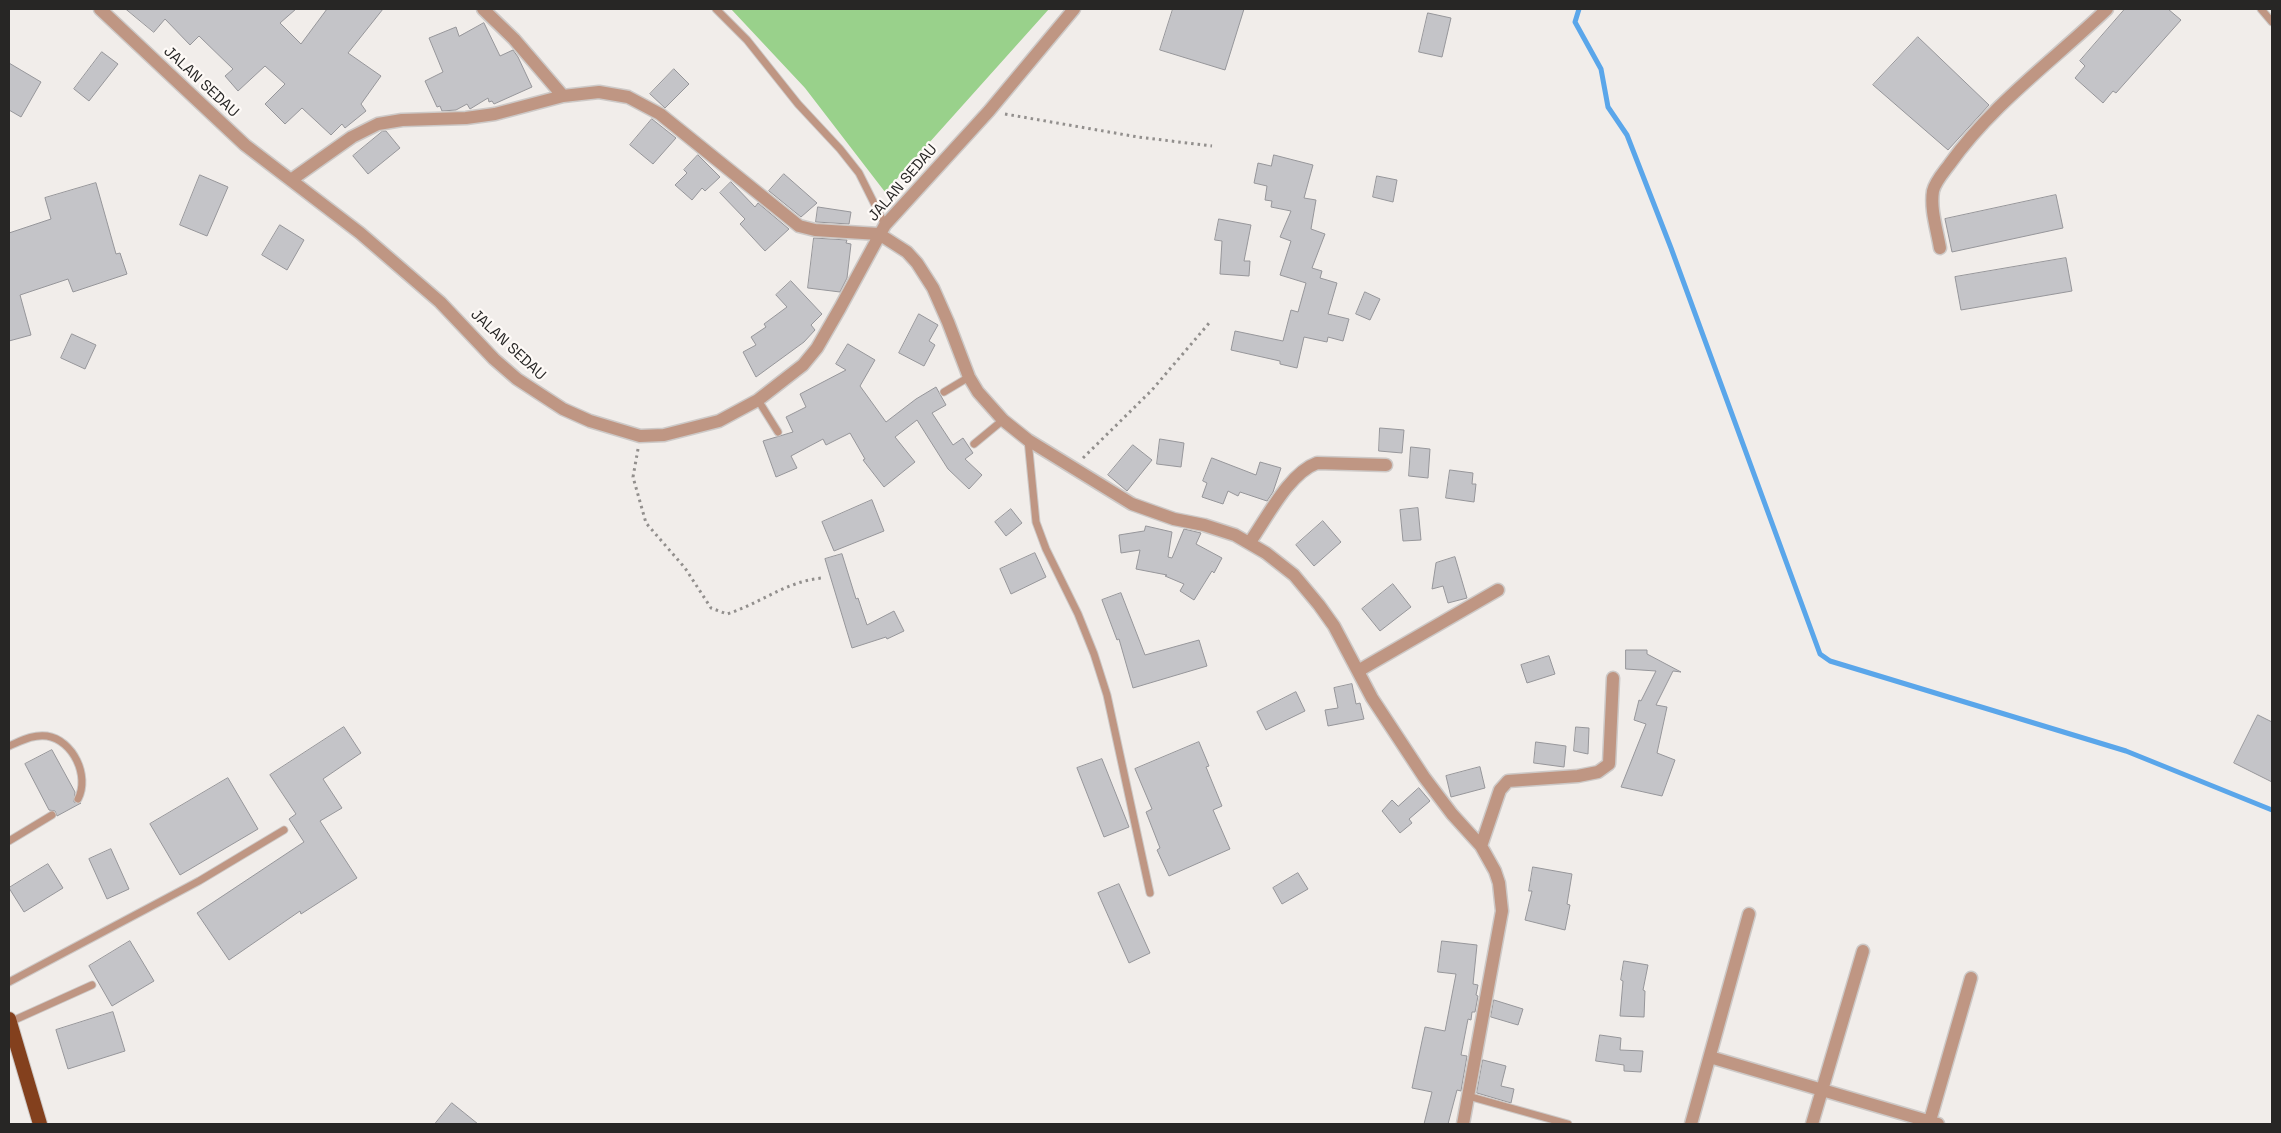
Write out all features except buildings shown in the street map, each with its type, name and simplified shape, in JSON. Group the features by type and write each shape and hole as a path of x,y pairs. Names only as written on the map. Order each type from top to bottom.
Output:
{"highway":[{"path":"9,1020 40,1124"}],"street":[{"name":"JALAN SEDAU","path":"100,9 115,13 199,104 245,145 360,233 425,290 494,359 524,384 563,409 590,421 640,436 664,435 719,421 758,400 803,365 817,348 882,230 989,111 1074,9"},
{"path":"483,9 514,40 563,96"},
{"path":"1940,248 1933,198 1934,189 1959,150 1989,117 2107,9"},
{"path":"290,180 352,137 378,124 402,120 466,118 494,114 563,96 599,92 612,93 628,97 660,114 799,226 815,230 882,230 917,263 933,288 969,377 986,403 1003,420 1028,440 1132,504 1174,518 1204,525 1250,542 1294,575 1319,605 1372,698 1424,777 1452,814 1481,846 1495,871 1499,883 1502,911 1463,1124"},
{"path":"1250,542 1294,478 1307,466 1316,463 1386,465"},
{"path":"1358,671 1498,590"},
{"path":"1481,846 1500,790 1508,781 1545,780 1578,776 1598,772 1609,764 1613,678"},
{"path":"1691,1124 1749,914"},
{"path":"1812,1124 1863,951"},
{"path":"1710,1057 1932,1123 1971,978"}],"lane":[{"path":"716,9 747,40 792,97 840,149 858,173 882,230"},
{"path":"2261,9 2272,22"},
{"path":"944,392 969,377"},
{"path":"758,400 778,432"},
{"path":"974,444 1003,420"},
{"path":"1028,440 1036,522 1046,549 1078,614 1097,662 1107,695 1150,893"},
{"path":"9,746 34,736 54,738 74,758 82,773 82,788 78,799"},
{"path":"9,841 52,815"},
{"path":"9,982 199,881 284,830"},
{"path":"9,1020 92,985"},
{"path":"1468,1096 1568,1124"}],"path":[{"path":"989,111 1138,137 1212,146"},
{"path":"1073,467 1152,390 1210,322"},
{"path":"640,436 633,477 646,523 685,568 711,608 727,614 747,608 779,590 810,579 822,578"}],"green space":[{"path":"731,9 1049,9 885,192 805,88"}],"waterway":[{"path":"1579,9 1575,22 1601,69 1608,107 1627,135 1671,248 1820,654 1830,661 2126,751 2272,810"}]}
